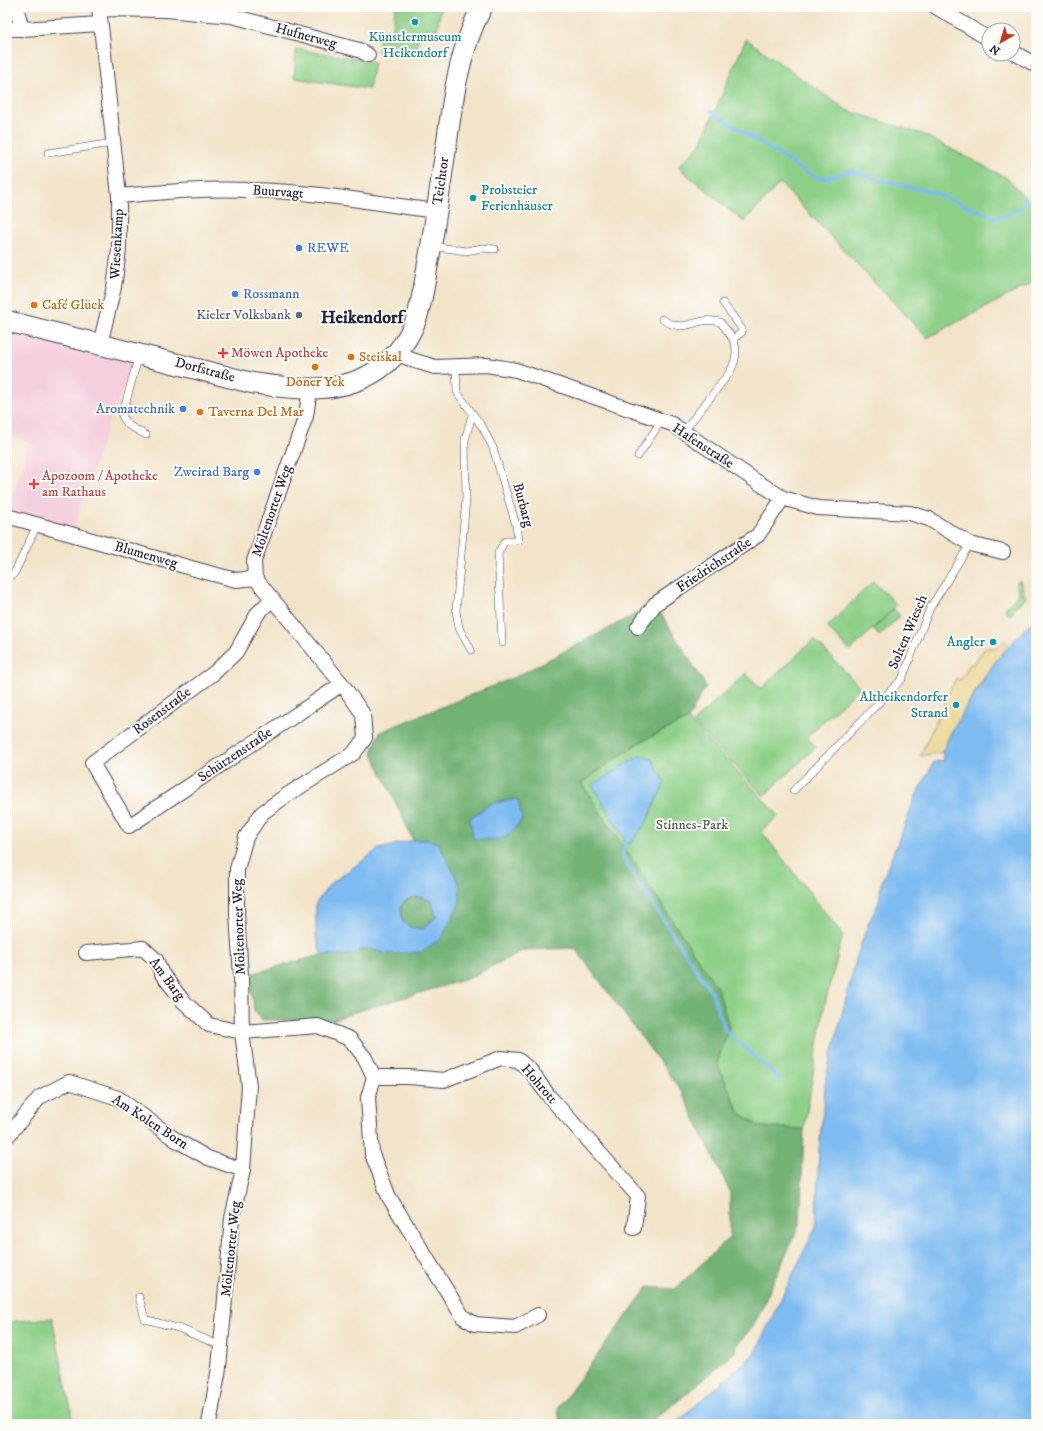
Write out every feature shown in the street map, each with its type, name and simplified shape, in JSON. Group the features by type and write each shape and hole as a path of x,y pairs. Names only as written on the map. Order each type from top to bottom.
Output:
{"street":[{"path":"16,7 22,29"},
{"name":"Teichtor","path":"397,353 406,340 416,319 422,299 459,70 470,34 482,7"},
{"path":"936,7 981,34"},
{"name":"Wiesenkamp","path":"99,8 119,196 119,250 114,287 100,344"},
{"name":"Hufnerweg","path":"99,8 166,10 232,16 359,50 368,56"},
{"path":"7,30 100,24"},
{"path":"1021,57 1036,66"},
{"name":"Buurvagt","path":"119,196 186,190 250,190 339,197 436,211"},
{"name":"Dorfstraße","path":"7,321 140,353 252,383 280,387 310,389 346,385 380,368 397,353"},
{"name":"Hafenstraße","path":"397,353 429,366 487,365 516,370 662,420 684,432 783,498 818,508 910,513 929,519 970,544 1003,552"},
{"name":"Möltenorter Weg","path":"209,1424 221,1346 232,1218 243,1170 249,1086 242,1032 241,976 237,914 237,869 246,837 262,814 286,795 354,753 365,738 363,714 342,684 255,578 254,561 306,416 310,389"},
{"name":"Friedrichstraße","path":"638,627 655,604 758,535 783,498"},
{"name":"Blumenweg","path":"7,516 236,580 255,578"},
{"name":"Rosenstraße","path":"129,826 92,763 214,673 236,652 258,613 272,600"},
{"name":"Schützenstraße","path":"129,826 342,684"},
{"name":"Am Barg","path":"86,954 143,948 156,960 162,974 193,1011 209,1025 242,1032"},
{"path":"242,1032 318,1026 350,1039 365,1058 374,1077 368,1098 372,1154 389,1197 463,1317 475,1324 515,1327 538,1315"},
{"name":"Hohrott","path":"374,1077 409,1077 444,1080 501,1058 518,1060 530,1070 548,1095 638,1196 634,1228"},
{"name":"Am Kolen Born","path":"7,1137 40,1096 68,1082 118,1098 176,1140 208,1158 243,1170"}],"lane":[{"path":"48,153 113,143"},
{"path":"431,246 461,251 495,249"},
{"path":"723,304 742,328 742,332 732,339"},
{"path":"662,320 670,325 678,326 686,326 701,320 720,322 732,339 737,350 734,365 684,432"},
{"path":"140,353 122,416 128,425 146,435"},
{"name":"Burbarg","path":"456,366 458,392 483,428 493,448 516,525 518,541 505,542 498,553 502,643"},
{"path":"471,650 459,628 456,611 466,499 464,440 472,414"},
{"path":"638,456 662,420"},
{"path":"7,582 15,572 37,525"},
{"name":"Solten Wiesch","path":"793,791 902,679 930,608 970,544"},
{"path":"139,1297 145,1319 181,1329 221,1346"}],"shaded area":[{"path":"7,331 134,361 107,427 74,529 8,509 30,442 7,435"}],"green space":[{"path":"395,7 423,7 426,10 441,7 437,30 425,28 424,34 419,33 416,56 378,52 379,38 392,39"},
{"path":"746,39 846,110 922,134 1007,178 1036,209 1036,281 927,338 780,183 744,222 678,167 701,143"},
{"path":"296,49 374,62 369,89 294,78"},
{"path":"1020,580 1026,598 1013,608 1014,612 1011,614 1007,613 1005,608 1019,594 1016,583"},
{"path":"873,581 897,605 850,651 827,627"},
{"path":"655,604 706,686 688,719 640,742 581,783 718,989 729,1027 717,1063 739,1112 760,1127 804,1129 800,1223 755,1323 735,1348 736,1351 672,1406 646,1424 560,1424 558,1408 648,1287 675,1289 730,1237 730,1192 682,1092 575,948 524,950 467,979 355,1012 333,1020 262,1020 254,1011 250,974 321,955 351,955 366,948 389,954 442,938 428,840 413,840 372,752 380,732 515,677"},
{"path":"894,609 900,616 879,636 873,629"},
{"path":"814,639 860,687 807,737 816,747 764,796 693,722 746,673 761,689"},
{"name":"Stinnes-Park","path":"688,719 779,816 761,831 843,935 824,1007 804,1129 760,1127 739,1112 717,1063 729,1027 581,783 640,742"},
{"path":"413,897 422,897 432,902 436,917 423,929 410,927 402,921 401,906 406,900"},
{"path":"52,1318 74,1424 7,1424 7,1322"}],"sand":[{"name":"Altheikendorfer Strand","path":"1005,641 1009,646 990,669 972,696 942,752 920,756 956,678 961,680 970,664 974,664 986,647 996,649"}],"water":[{"path":"1036,617 1036,1424 675,1424 755,1353 816,1226 819,1150 826,1077 856,959 868,924 879,902 881,884 916,796 934,762 944,760 942,752 952,730 997,659"},
{"path":"639,756 652,759 665,782 646,823 631,843 625,844 624,837 592,785"},
{"path":"518,799 522,819 506,837 497,840 473,839 470,818 490,804"},
{"path":"413,840 428,840 438,843 459,883 460,902 442,938 421,952 389,954 366,948 351,955 321,955 316,936 316,903 330,884 379,849","holes":["413,897 422,897 432,902 436,917 423,929 410,927 402,921 401,906 406,900"]}],"waterway":[{"path":"711,111 812,176 823,179 851,171 880,180 932,192 996,218 1014,212 1028,200 1036,189"},
{"path":"625,844 622,854 625,862 712,993 725,1030 780,1079"}],"place":[{"name":"Künstlermuseum Heikendorf","path":"415,22"},
{"name":"Probsteier Ferienhäuser","path":"473,198"},
{"name":"REWE","path":"299,248"},
{"name":"Rossmann","path":"235,294"},
{"name":"Café Glück","path":"34,305"},
{"name":"Kieler Volksbank","path":"299,315"},
{"name":"Möwen Apotheke","path":"223,353"},
{"name":"Steiskal","path":"351,357"},
{"name":"Döner Yek","path":"315,367"},
{"name":"Aromatechnik","path":"183,409"},
{"name":"Taverna Del Mar","path":"200,412"},
{"name":"Zweirad Barg","path":"257,472"},
{"name":"Apozoom / Apotheke am Rathaus","path":"34,484"},
{"name":"Angler","path":"993,642"},
{"name":"Altheikendorfer Strand","path":"956,705"}],"district":[{"name":"Heikendorf","path":"362,318"}]}
